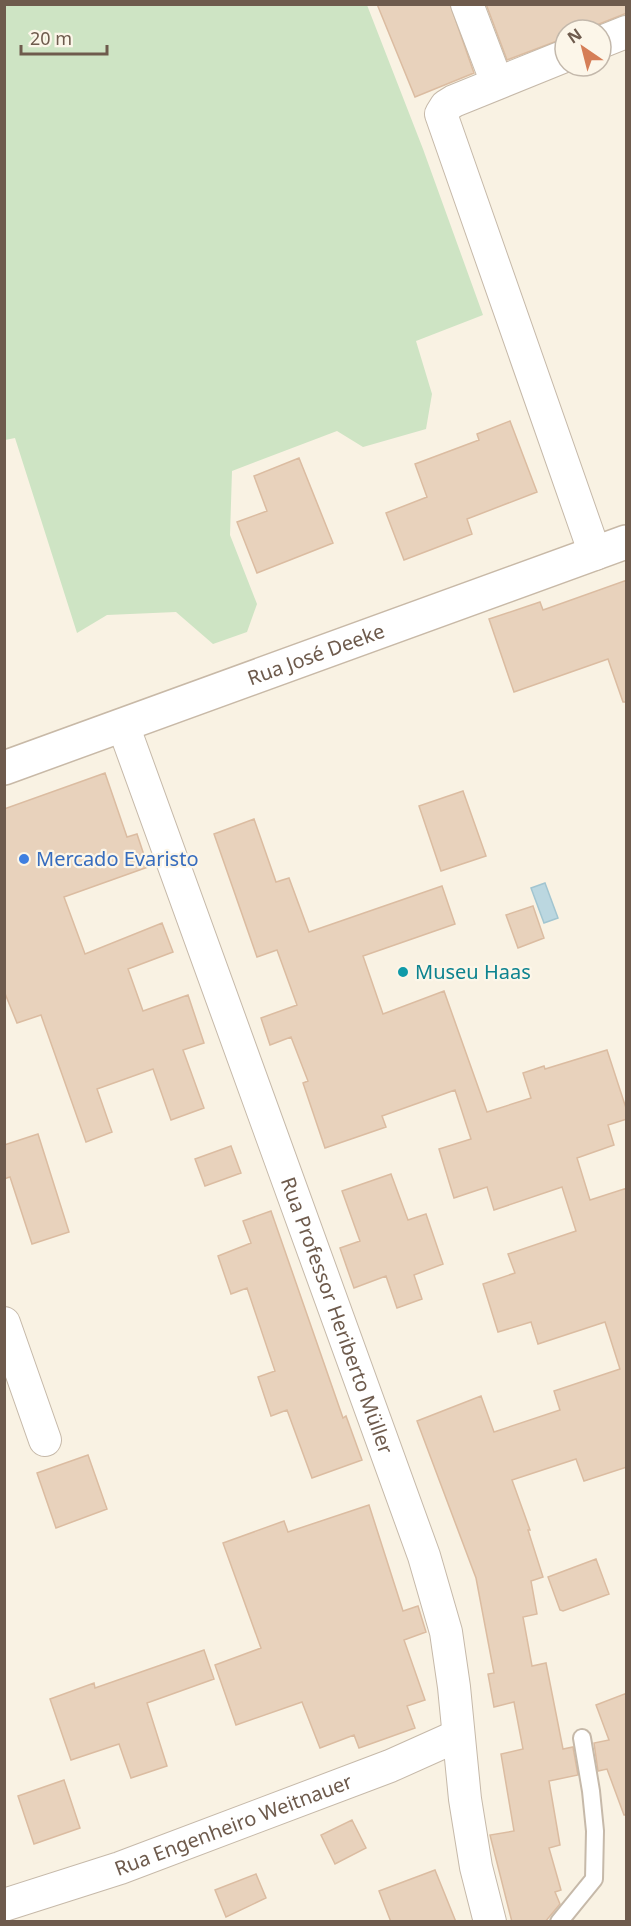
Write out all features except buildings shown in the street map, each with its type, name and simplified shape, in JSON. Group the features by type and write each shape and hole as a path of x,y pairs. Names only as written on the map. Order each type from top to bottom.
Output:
{"street":[{"path":"467,4 497,83"},
{"path":"553,62 454,101 446,106 441,114 595,554"},
{"name":"Rua José Deeke","path":"4,768 627,542"},
{"name":"Rua Professor Heriberto Müller","path":"123,725 424,1556 446,1632 465,1799 476,1867 490,1922"},
{"path":"4,1323 45,1440"},
{"name":"Rua Engenheiro Weitnauer","path":"4,1905 142,1860 390,1766 457,1736"}],"lane":[{"path":"559,1922 594,1879 596,1831 582,1738"}],"green space":[{"path":"4,5 367,5 423,149 483,315 416,341 432,394 426,429 363,447 337,431 232,471 230,535 257,604 247,632 213,644 176,612 107,615 77,633 15,438 5,440"}],"water":[{"path":"545,883 558,918 544,923 531,888"}],"place":[{"name":"Mercado Evaristo","path":"24,859"},
{"name":"Museu Haas","path":"403,972"}]}
